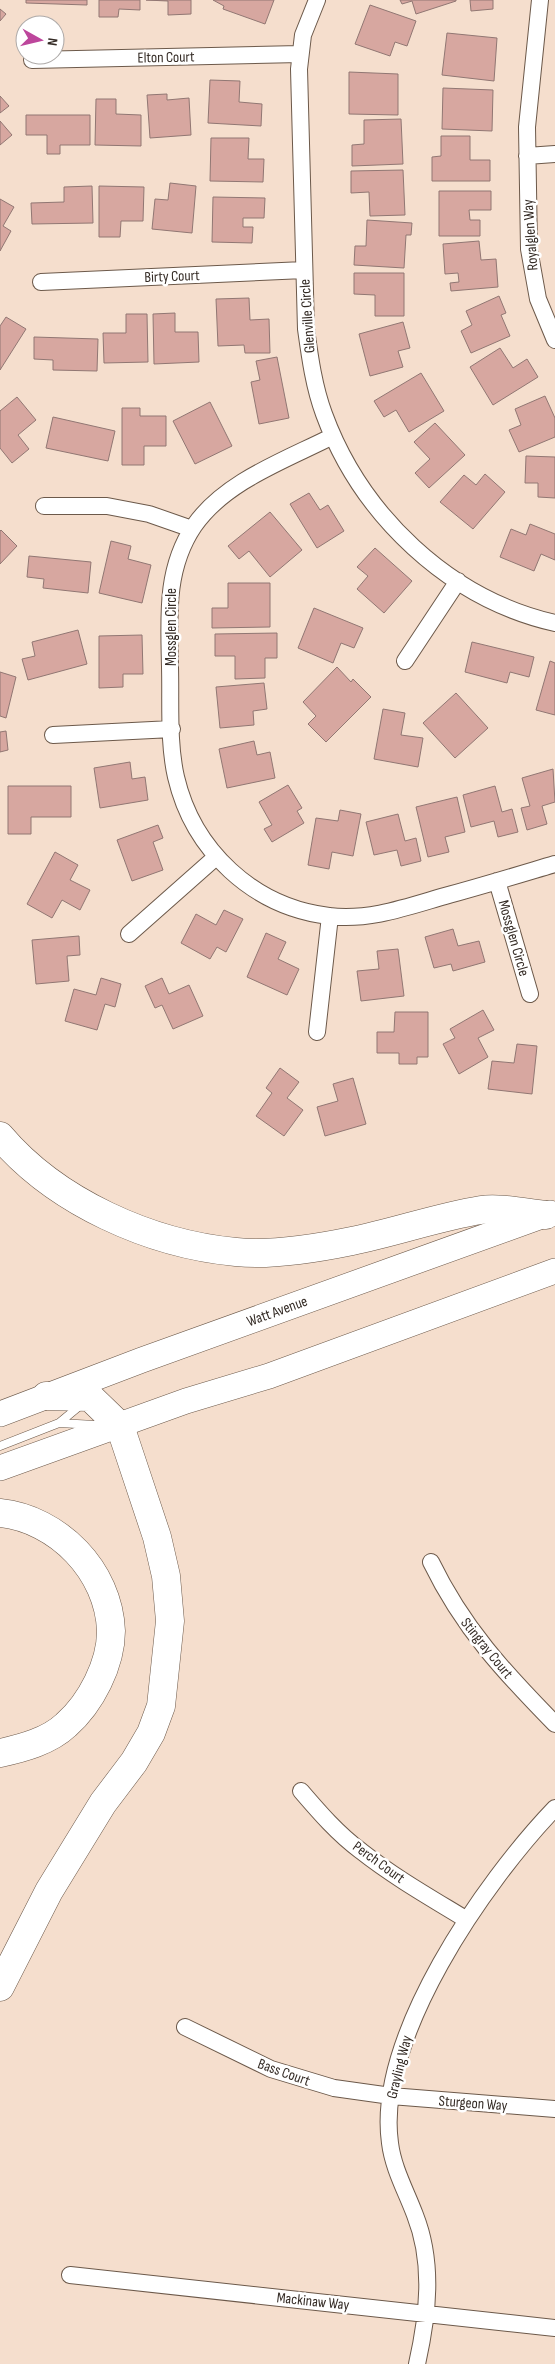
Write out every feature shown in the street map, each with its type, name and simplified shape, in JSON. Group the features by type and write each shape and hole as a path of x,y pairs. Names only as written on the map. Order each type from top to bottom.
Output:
{"highway":[{"path":"0,1136 50,1181 86,1206 128,1226 187,1244 237,1252 290,1250 352,1241 483,1210 550,1213"},
{"path":"0,1987 49,1891 103,1803 134,1762 151,1733 161,1706 170,1621 166,1576 157,1537 120,1426 94,1395 46,1396"},
{"path":"0,1513 13,1515 43,1525 69,1544 90,1567 104,1597 111,1631 105,1667 89,1698 66,1726 44,1740 0,1753"}],"main road":[{"name":"Watt Avenue","path":"0,1414 142,1360 550,1213"},
{"path":"0,1468 186,1401 269,1376 555,1271"}],"street":[{"name":"Glenville Circle","path":"317,0 303,35 300,54 306,329 311,364 319,397 333,436 368,496 414,548 458,581 516,611 555,623"},
{"name":"Royalglen Way","path":"540,0 530,85 527,156 530,266 538,299 555,340"},
{"name":"Elton Court","path":"65,59 300,54"},
{"path":"527,156 555,154"},
{"name":"Birty Court","path":"41,282 304,270"},
{"name":"Mossglen Circle","path":"333,436 247,480 222,496 200,517 179,553 171,582 168,611 172,729 176,777 185,806 199,834 216,857 247,885 274,900 288,907 330,916 353,918 383,914 555,864"},
{"path":"44,506 107,506 149,514 192,529"},
{"path":"406,661 458,581"},
{"path":"53,736 172,729"},
{"path":"129,934 216,857"},
{"name":"Mossglen Circle","path":"497,881 530,994"},
{"path":"317,1032 330,916"},
{"name":"Stingray Court","path":"431,1562 459,1614 485,1650 555,1724"},
{"name":"Perch Court","path":"301,1791 326,1819 359,1850 396,1876 467,1920"},
{"name":"Grayling Way","path":"417,2364 426,2314 427,2282 424,2248 416,2216 393,2159 390,2144 391,2096 401,2050 411,2022 430,1983 467,1920 523,1845 555,1808"},
{"name":"Bass Court","path":"184,2027 271,2069 302,2080 334,2088 391,2096"},
{"name":"Sturgeon Way","path":"391,2096 555,2109"},
{"name":"Mackinaw Way","path":"70,2275 555,2328"}],"lane":[{"path":"112,1381 142,1360"},
{"path":"0,1446 59,1423 94,1395"},
{"path":"59,1423 120,1426"}],"building":[{"path":"26,0 87,0 87,5 26,3"},
{"path":"99,0 140,0 140,10 119,9 118,17 99,17"},
{"path":"146,0 191,0 191,14 168,15 168,1"},
{"path":"213,0 274,0 265,24 223,9 224,6"},
{"path":"400,0 456,1 416,14 412,1 402,4"},
{"path":"470,0 493,0 493,9 471,11"},
{"path":"370,5 416,21 407,46 395,42 390,56 355,44"},
{"path":"0,9 6,14 0,21"},
{"path":"447,33 497,38 494,81 442,75"},
{"path":"349,72 398,74 398,115 349,114"},
{"path":"210,80 240,81 239,102 262,104 261,126 208,123"},
{"path":"443,88 493,90 492,131 442,129"},
{"path":"167,94 167,100 189,98 191,135 150,138 147,95"},
{"path":"0,96 9,106 0,113"},
{"path":"96,99 116,99 116,114 141,115 141,146 95,145"},
{"path":"26,115 90,115 90,145 60,145 60,154 47,154 47,135 26,135"},
{"path":"401,119 403,164 352,166 352,145 364,144 364,120"},
{"path":"0,121 12,135 0,145"},
{"path":"441,136 470,136 470,160 490,160 490,181 432,181 432,157 441,156"},
{"path":"211,138 249,138 248,159 264,159 263,182 210,181"},
{"path":"403,170 405,215 370,216 369,192 351,193 351,171"},
{"path":"170,183 196,186 192,233 152,229 155,199 168,200"},
{"path":"92,186 93,223 32,224 31,203 64,202 64,187"},
{"path":"99,186 144,187 143,221 121,221 120,237 99,237"},
{"path":"439,191 491,191 491,210 469,210 470,220 480,220 480,236 439,236"},
{"path":"213,197 265,198 264,218 243,218 243,227 253,227 252,243 212,242"},
{"path":"0,199 14,207 3,226 11,231 0,251"},
{"path":"367,220 412,223 411,235 406,235 404,268 354,265 355,246 366,246"},
{"path":"479,241 481,260 496,259 498,287 451,291 450,283 459,282 458,273 445,274 443,244"},
{"path":"354,273 404,273 404,316 375,316 375,295 354,294"},
{"path":"499,296 506,313 501,315 510,336 471,353 461,331 472,325 466,311"},
{"path":"249,298 250,320 269,319 270,353 245,353 244,345 218,346 216,299"},
{"path":"175,313 175,332 198,332 199,362 154,364 153,314"},
{"path":"126,314 147,314 148,362 104,363 103,333 126,333"},
{"path":"6,317 26,329 0,370 0,326"},
{"path":"403,322 410,348 398,351 403,367 370,376 359,334"},
{"path":"34,337 98,339 97,371 53,370 53,360 34,359"},
{"path":"500,348 513,368 527,359 538,377 493,405 470,367"},
{"path":"277,357 289,418 259,424 251,382 260,380 256,361"},
{"path":"421,373 444,411 409,432 396,410 384,417 374,401"},
{"path":"545,396 555,418 555,437 519,452 509,430 521,425 515,409"},
{"path":"17,397 36,420 18,435 29,449 12,463 0,448 0,411"},
{"path":"210,402 232,446 195,464 173,421"},
{"path":"122,408 140,408 140,416 166,416 166,446 144,446 144,465 122,465"},
{"path":"53,417 115,431 108,461 46,448"},
{"path":"435,423 465,455 429,488 415,473 430,459 414,442"},
{"path":"526,456 555,457 555,498 538,497 538,483 525,483"},
{"path":"485,474 505,492 473,529 440,502 464,475 476,485"},
{"path":"309,493 320,510 328,505 344,531 317,548 290,504"},
{"path":"270,512 302,550 270,577 249,551 239,559 228,546"},
{"path":"530,524 555,534 555,560 541,554 534,571 500,557 511,529 526,535"},
{"path":"0,531 17,546 0,564"},
{"path":"111,541 131,546 128,559 151,565 142,603 99,593"},
{"path":"375,548 412,581 384,613 357,589 368,576 357,567"},
{"path":"29,556 91,562 88,593 43,588 44,579 27,577"},
{"path":"228,583 270,583 270,627 212,628 212,608 228,608"},
{"path":"314,608 363,628 354,648 341,643 333,663 298,648"},
{"path":"78,630 87,664 28,680 22,659 35,656 32,642"},
{"path":"277,633 277,658 265,658 265,678 235,679 235,656 215,656 215,634"},
{"path":"142,635 143,674 123,674 123,687 99,688 99,636"},
{"path":"472,642 534,657 529,677 510,672 507,683 465,672"},
{"path":"550,661 555,663 555,715 536,710"},
{"path":"337,667 351,682 353,679 371,697 326,742 308,724 316,716 303,702"},
{"path":"0,672 16,677 6,718 0,716"},
{"path":"264,683 267,709 253,711 254,725 220,728 216,687"},
{"path":"456,693 488,728 455,758 423,723"},
{"path":"383,709 405,713 401,735 423,738 418,767 374,759"},
{"path":"6,731 8,750 0,752 0,732"},
{"path":"254,741 257,755 270,752 275,778 227,788 219,749"},
{"path":"130,762 132,779 145,777 148,800 100,808 94,768"},
{"path":"553,769 555,802 542,806 547,824 527,830 521,808 530,806 522,778"},
{"path":"288,785 302,808 297,811 304,823 272,842 264,829 272,825 259,802"},
{"path":"8,786 71,786 71,817 31,817 31,834 8,834"},
{"path":"495,786 502,812 512,809 518,832 498,837 494,821 471,827 463,795"},
{"path":"457,797 465,832 445,837 449,852 428,857 416,807"},
{"path":"340,810 361,814 353,856 332,852 329,869 308,865 316,818 338,821"},
{"path":"398,814 405,841 416,838 421,861 401,866 397,850 374,855 366,822"},
{"path":"158,825 163,838 153,842 163,870 132,881 117,840"},
{"path":"55,852 78,865 70,880 90,890 80,910 62,900 52,918 27,904"},
{"path":"224,910 243,919 226,952 217,947 210,959 181,943 196,914 216,925"},
{"path":"453,929 458,946 479,941 485,962 453,971 451,964 434,968 425,937"},
{"path":"266,933 286,942 278,959 299,969 287,995 247,977"},
{"path":"79,936 80,955 67,956 69,981 36,984 32,940"},
{"path":"398,949 404,996 361,1001 357,971 379,969 377,951"},
{"path":"101,978 121,984 115,1007 105,1004 97,1030 65,1021 74,989 96,995"},
{"path":"162,978 169,994 189,985 203,1016 173,1029 162,1005 155,1008 145,986"},
{"path":"483,1010 494,1030 478,1038 488,1057 459,1074 443,1044 455,1038 450,1029"},
{"path":"395,1012 428,1012 428,1057 417,1057 417,1064 399,1064 399,1053 377,1053 377,1032 394,1032"},
{"path":"517,1044 537,1046 532,1094 488,1089 492,1061 514,1063"},
{"path":"280,1068 299,1082 287,1098 303,1110 284,1136 256,1116 272,1093 266,1088"},
{"path":"353,1078 366,1124 325,1136 317,1107 338,1101 333,1084"}]}
